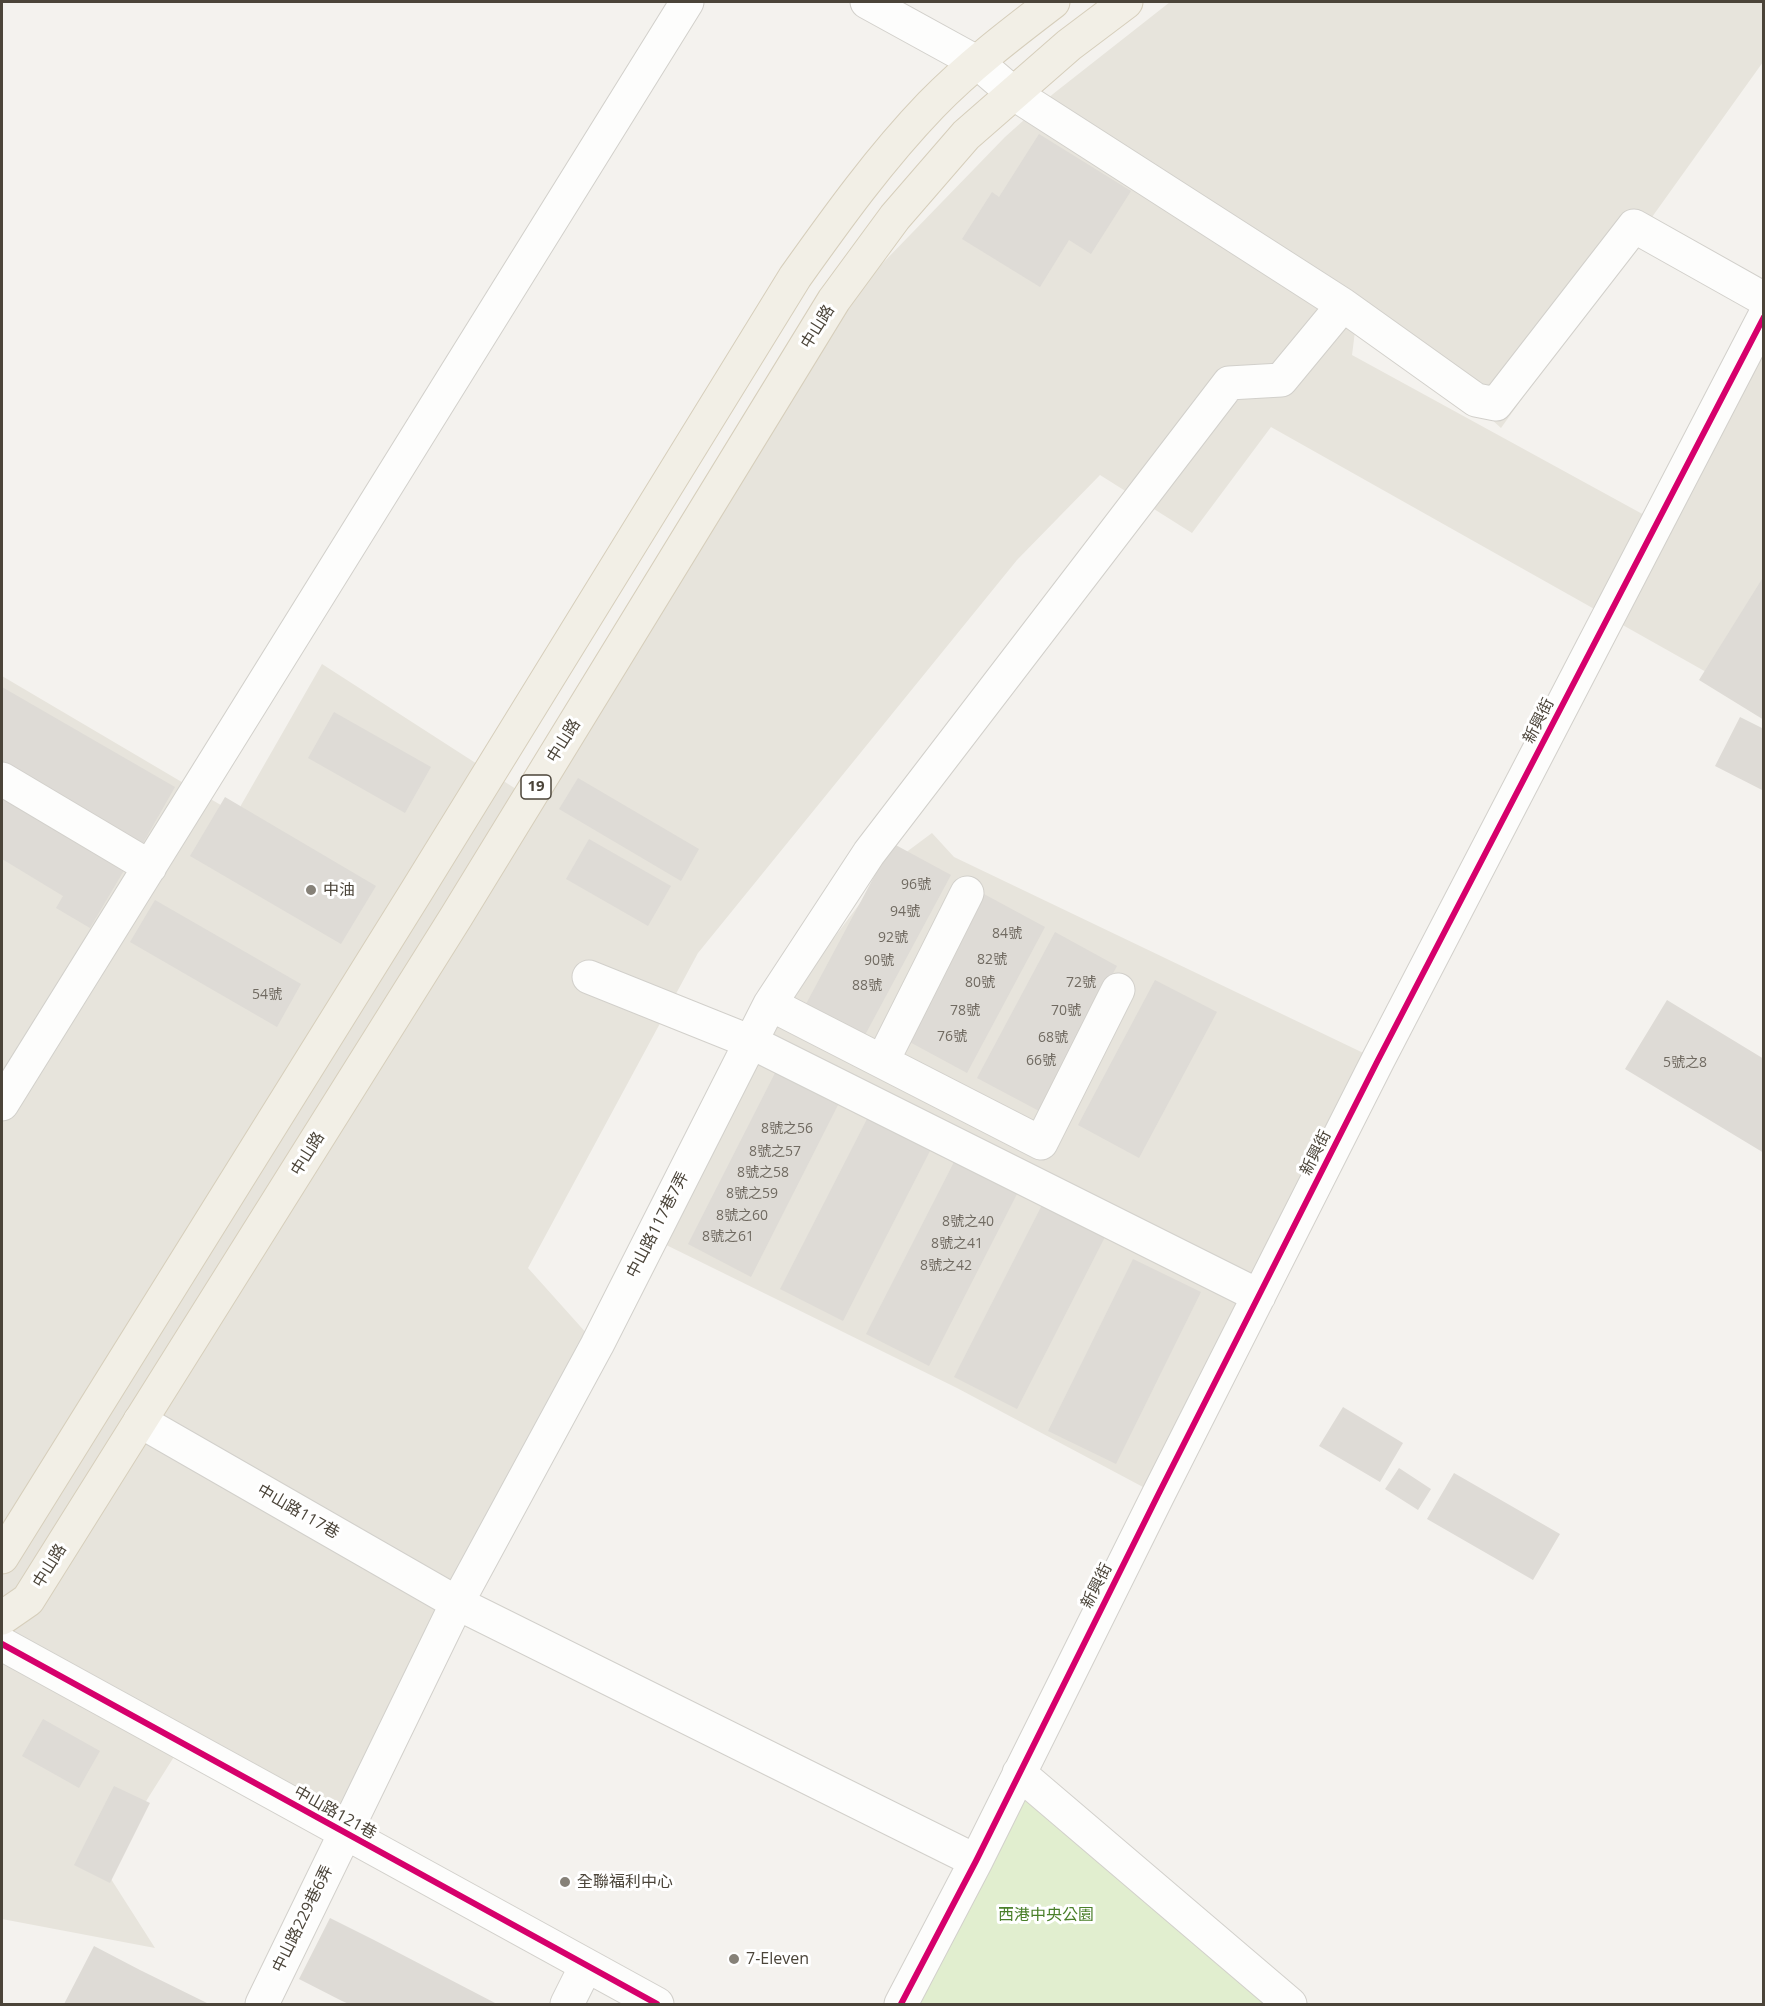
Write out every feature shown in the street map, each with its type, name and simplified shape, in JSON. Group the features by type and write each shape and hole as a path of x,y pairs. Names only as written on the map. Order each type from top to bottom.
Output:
{"main road":[{"path":"2,1557 795,277 854,194 931,105 1053,2"},
{"name":"中山路","path":"2,1618 28,1600 456,918 834,300 902,209 966,135 1013,93 1126,2"},
{"path":"416,892 456,918"}],"street":[{"path":"2,1104 687,2"},
{"path":"867,2 978,63 1013,93 1342,305 1476,400 1496,404 1634,226 1764,299"},
{"name":"中山路117巷7弄","path":"344,1833 457,1603 597,1345 770,1004 869,853 1229,383 1281,380 1342,305"},
{"name":"新興街","path":"901,2004 976,1861 1383,1050 1764,317"},
{"path":"2,779 150,867"},
{"path":"883,1060 967,893"},
{"path":"589,976 751,1042 1259,1296"},
{"path":"770,1004 1041,1143 1118,990"},
{"name":"中山路117巷","path":"140,1422 457,1603 976,1861"},
{"name":"中山路121巷","path":"2,1644 657,2004"},
{"path":"1019,1773 1290,2004"},
{"name":"中山路229巷6弄","path":"262,2004 344,1833"},
{"path":"567,2004 586,1966"}],"shaded area":[{"path":"1170,2 1763,2 1763,62 1501,428 1359,300 1352,355 1657,522 1763,317 1763,704 1271,427 1192,533 1100,475 1017,560 698,953 528,1268 597,1345 344,1833 177,1752 104,1868 155,1948 2,1919 2,676 236,814 322,664 533,800 815,333 1005,137 1053,94"},
{"path":"932,833 954,857 1378,1060 1158,1495 957,1388 652,1238 753,1045 889,865"}],"green space":[{"name":"西港中央公園","path":"1019,1773 1288,2004 900,2004"}],"building":[{"path":"1039,134 1131,191 1091,254 1069,240 1040,287 962,239 992,192 999,197"},
{"path":"1762,579 1764,581 1764,720 1699,680"},
{"path":"2,687 175,787 142,845 2,763"},
{"path":"334,712 431,767 405,813 308,758"},
{"path":"1740,717 1764,729 1764,791 1715,766"},
{"path":"578,778 699,849 681,881 559,809"},
{"path":"2,787 129,862 90,928 56,908 63,896 2,859"},
{"path":"225,797 376,886 341,944 190,856"},
{"path":"589,839 671,886 648,926 566,879"},
{"path":"892,843 951,875 865,1035 806,1004"},
{"path":"984,894 1045,927 967,1073 906,1040"},
{"path":"155,900 301,984 277,1027 130,942"},
{"path":"1055,932 1117,966 1039,1111 977,1078"},
{"path":"1155,980 1217,1012 1139,1158 1078,1125"},
{"path":"1667,1000 1764,1059 1764,1153 1625,1069"},
{"path":"775,1073 838,1105 751,1277 688,1244"},
{"path":"868,1117 931,1149 843,1321 780,1289"},
{"path":"954,1162 1017,1194 929,1366 866,1334"},
{"path":"1042,1205 1105,1237 1017,1409 954,1377"},
{"path":"1133,1259 1201,1292 1116,1464 1048,1431"},
{"path":"1343,1407 1403,1443 1380,1482 1319,1446"},
{"path":"1399,1468 1431,1489 1418,1510 1385,1489"},
{"path":"1454,1473 1560,1534 1533,1580 1427,1519"},
{"path":"43,1719 100,1751 79,1788 22,1756"},
{"path":"114,1786 150,1803 110,1883 74,1865"},
{"path":"330,1918 497,2004 349,2004 299,1979"},
{"path":"94,1946 140,1970 209,2004 64,2004"}],"cycle path":[{"path":"901,2004 976,1861 1378,1060 1764,317"},
{"path":"2,1644 657,2004"}],"place":[{"name":"中油","path":"311,890"},
{"name":"全聯福利中心","path":"565,1882"},
{"name":"7-Eleven","path":"734,1959"}]}
